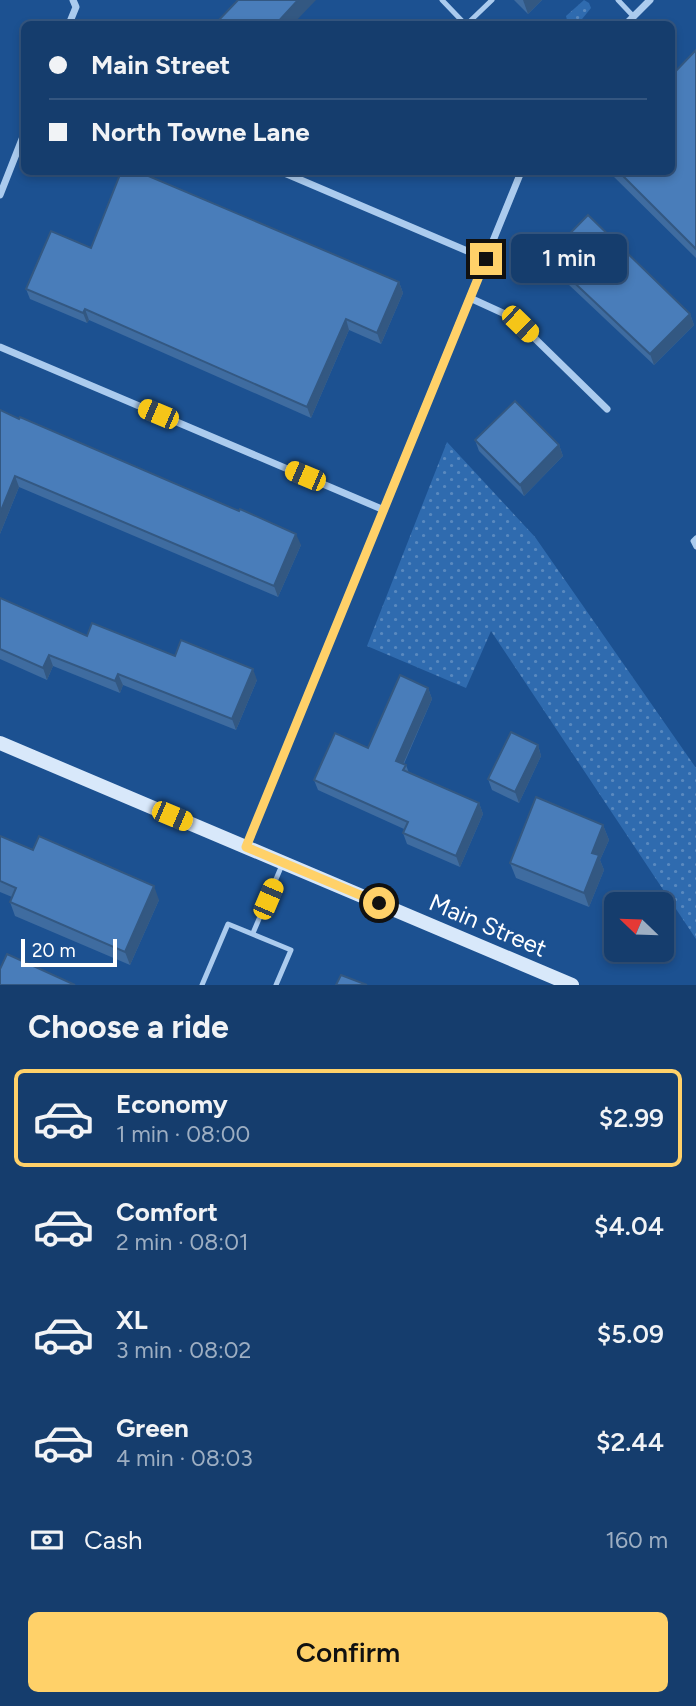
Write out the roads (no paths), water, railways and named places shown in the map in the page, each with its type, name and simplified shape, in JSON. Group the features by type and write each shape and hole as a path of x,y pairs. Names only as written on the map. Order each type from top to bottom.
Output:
{"street":[{"path":"70,21 76,7 73,0"},
{"path":"629,21 650,0"},
{"path":"0,195 21,142"},
{"path":"289,175 486,259"},
{"path":"246,847 521,175"},
{"path":"470,298 520,324 607,409"},
{"path":"0,347 384,510"},
{"name":"Main Street","path":"0,743 572,985"}],"lane":[{"path":"442,0 463,21"},
{"path":"469,21 492,0"},
{"path":"618,0 634,17"},
{"path":"696,538 693,541 696,547"},
{"path":"253,933 283,862"},
{"path":"202,985 228,924 291,950 276,985"}]}
